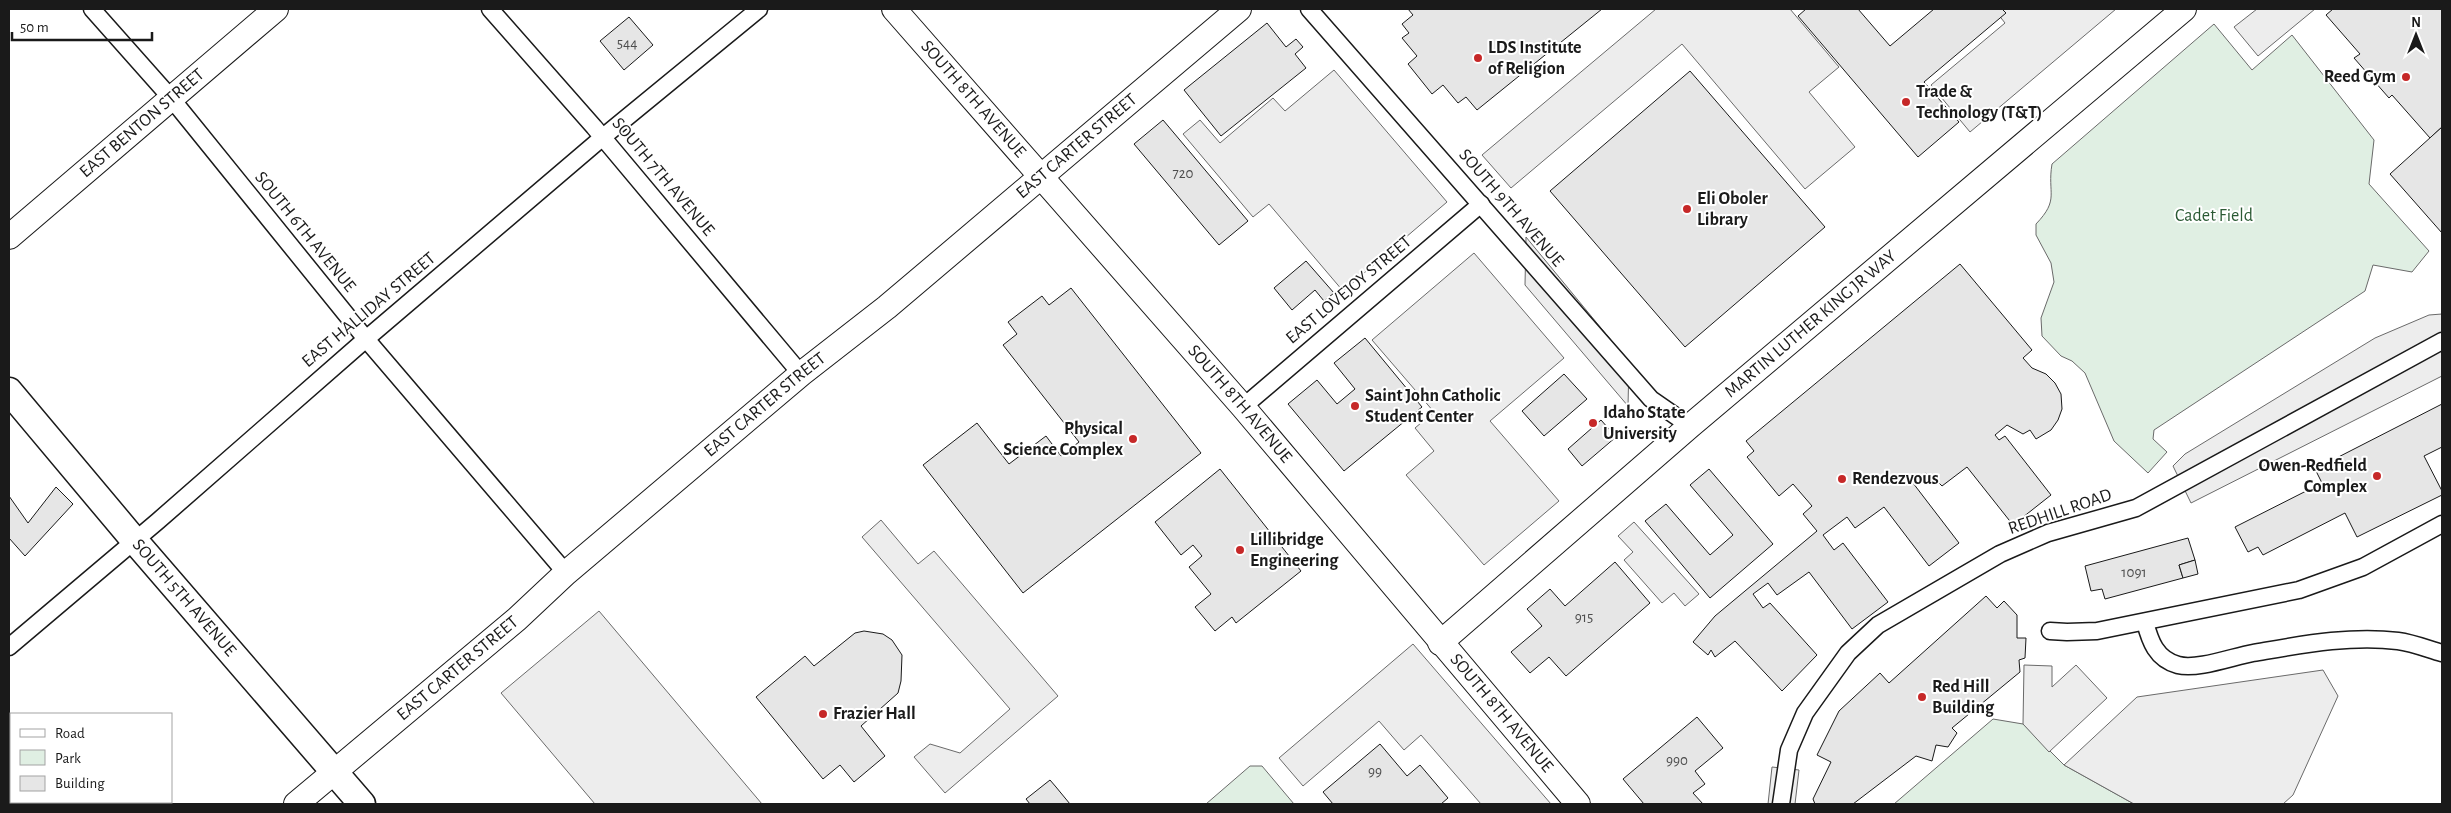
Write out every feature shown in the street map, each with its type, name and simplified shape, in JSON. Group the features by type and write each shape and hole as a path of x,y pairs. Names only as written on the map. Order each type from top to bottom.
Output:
{"main road":[{"name":"SOUTH 5TH AVENUE","path":"9,391 134,540 362,804"}],"street":[{"name":"SOUTH 6TH AVENUE","path":"92,9 171,98 366,339 566,573"},
{"name":"EAST BENTON STREET","path":"9,237 276,9"},
{"name":"SOUTH 7TH AVENUE","path":"490,9 603,137 801,374"},
{"name":"EAST HALLIDAY STREET","path":"9,647 603,137 759,9"},
{"name":"SOUTH 8TH AVENUE","path":"894,9 1243,406 1440,643 1578,804"},
{"name":"EAST CARTER STREET","path":"296,804 517,619 566,573 801,374 887,307 1239,9"},
{"name":"SOUTH 9TH AVENUE","path":"1309,9 1651,399 1690,426"},
{"name":"MARTIN LUTHER KING JR WAY","path":"1440,643 1690,426 2184,9"},
{"name":"EAST LOVEJOY STREET","path":"1243,406 1481,204"},
{"name":"REDHILL ROAD","path":"1781,804 1789,750 1805,713 1848,653 1878,625 2000,554 2048,534 2136,508 2442,341"},
{"path":"2050,630 2067,632 2097,630 2299,590 2364,567 2442,524"},
{"path":"2145,622 2150,642 2161,657 2178,665 2199,665 2305,644 2367,639 2399,641 2442,653"}],"green space":[{"name":"Cadet Field","path":"2214,24 2252,70 2292,35 2374,140 2369,184 2429,251 2412,272 2373,265 2365,291 2154,430 2153,439 2167,452 2148,473 2114,441 2085,373 2072,361 2061,356 2042,336 2041,318 2054,282 2051,263 2036,235 2036,224 2048,208 2050,202 2052,164"},
{"path":"1993,719 2023,724 2064,765 2134,804 1894,804"},
{"path":"1250,766 1262,766 1294,804 1206,804"}],"shaded area":[{"path":"1656,9 1790,9 1839,67 1809,92 1855,147 1805,189 1682,44 1511,188 1482,155"},
{"path":"1994,9 2116,9 1970,132 1931,85 2005,23"},
{"path":"2257,9 2315,9 2258,56 2234,27"},
{"path":"1334,70 1447,202 1343,291 1269,204 1253,217 1183,134 1200,120 1220,143 1273,98 1285,111"},
{"path":"1526,237 1629,362 1628,406 1525,285"},
{"path":"1474,253 1564,358 1490,421 1559,501 1484,565 1406,475 1434,451 1415,428 1434,412 1372,340"},
{"path":"2442,314 2442,376 2191,503 2173,466 2185,454 2375,338 2429,315"},
{"path":"881,520 918,564 934,551 1058,696 945,793 914,757 930,744 960,753 1010,709 862,537"},
{"path":"1634,522 1699,594 1685,606 1674,593 1662,603 1624,560 1633,552 1618,536"},
{"path":"599,611 762,804 595,804 501,693"},
{"path":"1413,644 1551,804 1481,804 1421,735 1404,750 1379,721 1303,786 1279,758"},
{"path":"2024,665 2052,666 2052,687 2076,665 2107,698 2049,752 2023,724"},
{"path":"2323,670 2338,696 2293,795 2283,804 2134,804 2064,765 2137,697"},
{"path":"1772,767 1799,770 1795,804 1768,804"}],"building":[{"name":"LDS Institute of Religion","path":"1408,9 1602,9 1477,110 1466,97 1458,103 1443,85 1432,94 1408,64 1417,56 1402,38 1409,33 1402,24 1413,15"},
{"name":"Trade & Technology (T&T)","path":"1806,9 1858,9 1890,46 1934,9 2002,9 2006,13 1924,82 1959,122 1918,157 1798,16"},
{"name":"Reed Gym","path":"2333,9 2442,9 2442,127 2430,138 2392,95 2389,98 2354,58 2360,54 2326,15"},
{"path":"629,17 653,45 624,70 600,41"},
{"path":"1267,23 1286,47 1296,39 1303,47 1295,54 1306,68 1221,136 1184,90"},
{"name":"Eli Oboler Library","path":"1690,71 1825,227 1685,347 1550,191"},
{"path":"1163,120 1248,221 1219,245 1134,144"},
{"path":"2442,127 2442,233 2390,174"},
{"path":"1306,261 1334,293 1324,301 1315,290 1292,310 1274,288"},
{"name":"Rendezvous","path":"1960,264 2032,350 2023,358 2032,368 2046,374 2055,383 2061,394 2062,409 2058,420 2051,430 2036,439 2030,430 2023,434 2007,425 1995,435 1999,440 2005,436 2051,495 2013,525 1967,467 1942,486 1939,483 1936,485 1926,473 1913,483 1959,543 1929,566 1884,507 1855,528 1847,517 1823,535 1834,550 1843,543 1888,602 1852,629 1809,572 1777,595 1768,583 1753,594 1763,608 1770,603 1817,655 1782,691 1735,641 1715,657 1711,650 1708,655 1693,642 1715,616 1817,531 1803,514 1812,506 1793,484 1779,496 1747,457 1754,451 1746,441"},
{"name":"Physical Science Complex","path":"1071,288 1201,453 1023,593 923,465 977,423 1009,464 1046,436 1061,456 1079,442 1003,345 1017,334 1008,322 1042,296 1049,305"},
{"name":"Saint John Catholic Student Center","path":"1365,338 1422,407 1344,471 1288,404 1317,380 1337,404 1355,389 1334,363"},
{"path":"1564,374 1587,399 1544,436 1522,411"},
{"name":"Owen-Redfield Complex","path":"2442,404 2442,447 2424,456 2442,491 2442,495 2357,537 2345,513 2263,555 2258,547 2248,552 2235,527 2322,483 2315,469"},
{"path":"1601,420 1616,437 1582,466 1568,449"},
{"name":"Lillibridge Engineering","path":"1220,469 1301,571 1236,623 1232,617 1215,631 1195,607 1211,594 1189,567 1202,556 1193,545 1181,555 1155,522"},
{"path":"1709,469 1773,544 1710,598 1645,521 1666,504 1710,555 1733,535 1690,485"},
{"path":"56,487 73,504 25,556 9,538 9,496 28,523"},
{"path":"2188,538 2195,560 2179,565 2183,578 2105,599 2102,589 2091,591 2085,566"},
{"path":"2195,560 2198,574 2183,578 2179,565"},
{"path":"1615,562 1650,603 1566,676 1549,657 1530,673 1511,652 1542,626 1527,609 1550,589 1565,606"},
{"name":"Red Hill Building","path":"1986,596 1997,608 2004,601 2017,615 2017,638 2026,638 2025,658 2019,660 2020,672 1952,728 1957,733 1948,747 1936,745 1932,761 1916,756 1853,804 1815,804 1813,799 1831,762 1817,755 1839,711 1880,673 1889,683"},
{"name":"Frazier Hall","path":"864,631 883,634 892,640 902,655 901,681 898,693 861,726 885,756 854,782 840,765 823,779 756,697 805,656 814,666 855,633"},
{"path":"1697,717 1723,748 1695,771 1705,784 1693,793 1703,804 1644,804 1623,779"},
{"path":"1380,744 1407,776 1420,765 1448,798 1441,804 1333,804 1323,792"},
{"path":"1050,780 1070,804 1030,804 1026,799"}],"place":[{"name":"LDS Institute of Religion","path":"1478,58"},
{"name":"Reed Gym","path":"2406,77"},
{"name":"Trade & Technology (T&T)","path":"1906,102"},
{"name":"Eli Oboler Library","path":"1687,209"},
{"name":"Saint John Catholic Student Center","path":"1355,406"},
{"name":"Idaho State University","path":"1593,423"},
{"name":"Physical Science Complex","path":"1133,439"},
{"name":"Owen-Redfield Complex","path":"2377,476"},
{"name":"Rendezvous","path":"1842,479"},
{"name":"Lillibridge Engineering","path":"1240,550"},
{"name":"Red Hill Building","path":"1922,697"},
{"name":"Frazier Hall","path":"823,714"}]}
